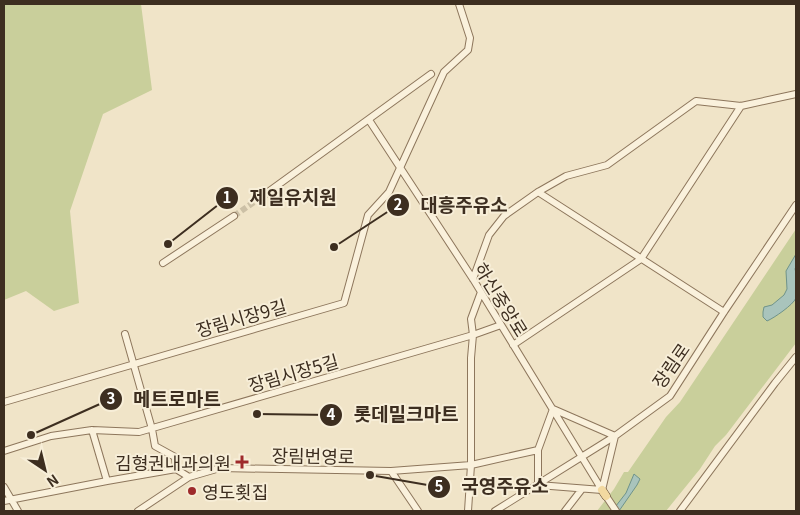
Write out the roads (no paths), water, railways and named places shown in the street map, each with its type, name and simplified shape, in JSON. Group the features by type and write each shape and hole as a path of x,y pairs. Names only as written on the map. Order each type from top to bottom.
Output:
{"street":[{"path":"400,168 444,72 468,50 470,38 459,4"},
{"path":"264,195 431,74"},
{"path":"473,279 489,235 504,216 538,192 566,176 607,165 696,101 741,106 796,94"},
{"path":"514,345 641,259 741,106"},
{"name":"하신중앙로","path":"369,120 473,279 616,511"},
{"name":"장림시장9길","path":"4,402 344,303 368,215 389,192 400,168"},
{"path":"538,192 724,312"},
{"name":"장림로","path":"495,511 615,436 670,396 796,205"},
{"path":"163,263 234,216"},
{"path":"468,511 473,335 471,318 481,292"},
{"name":"장림시장5길","path":"4,451 51,436 92,430 139,432 152,429 473,335 501,325"},
{"path":"125,334 152,429 155,446 175,458 176,469"},
{"path":"680,511 796,357"},
{"path":"553,409 615,436 604,493 538,485 538,450 553,409"},
{"path":"92,430 107,481"},
{"name":"장림번영로","path":"138,511 189,477 220,468 391,471 470,465 538,450"},
{"path":"7,500 176,469 189,477"},
{"path":"391,471 418,511"},
{"path":"4,487 7,500 18,511"},
{"path":"565,511 582,489"}],"water":[{"path":"796,254 796,298 787,308 767,321 763,317 764,307 772,305 784,295 787,289 786,271"},
{"path":"634,474 640,479 637,485 619,511 612,511 626,493"}],"tunnel":[{"path":"234,216 264,195"}],"place":[{"name":"제일유치원","path":"168,244"},
{"name":"대흥주유소","path":"334,247"},
{"name":"롯데밀크마트","path":"257,414"},
{"name":"메트로마트","path":"31,435"},
{"name":"김형권내과의원","path":"242,462"},
{"name":"국영주유소","path":"370,475"},
{"name":"영도횟집","path":"192,491"}]}
